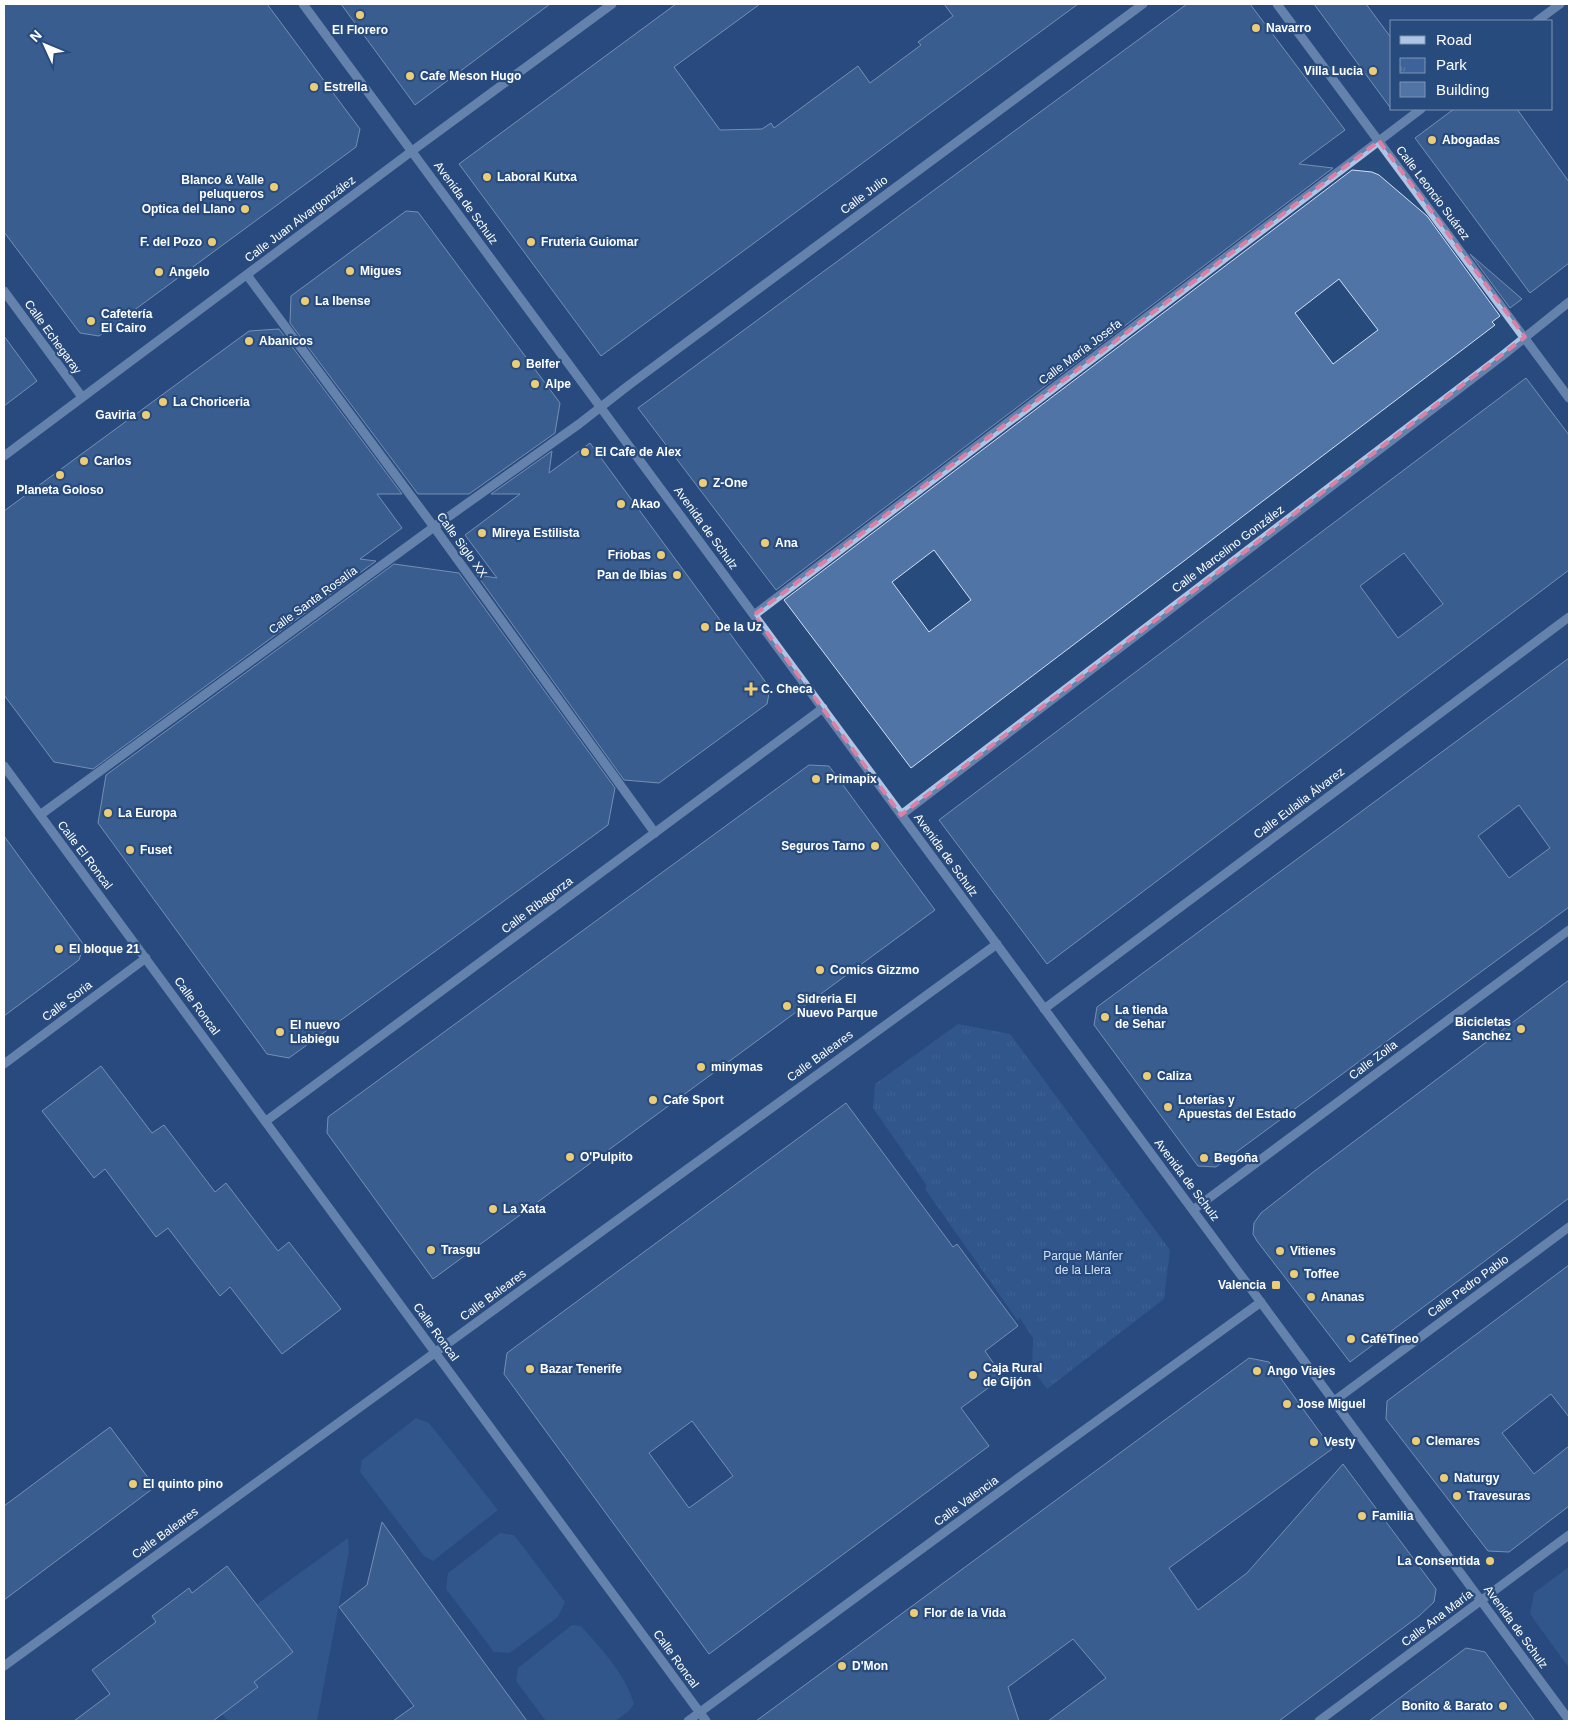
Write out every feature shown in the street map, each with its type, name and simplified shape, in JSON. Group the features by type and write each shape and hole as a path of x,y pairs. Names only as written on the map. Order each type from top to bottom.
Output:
{"street":[{"name":"Avenida de Schulz","path":"303,4 1569,1720"},
{"name":"Calle Juan Alvargonzález","path":"4,456 612,4"},
{"name":"Calle Julio","path":"601,406 1143,4"},
{"name":"Calle Leoncio Suárez","path":"1277,4 1569,398"},
{"path":"1538,20 1560,4"},
{"name":"Calle María Josefa","path":"754,615 1421,110"},
{"name":"Calle Siglo XX","path":"246,275 434,527 655,833"},
{"name":"Calle Echegaray","path":"4,291 82,397"},
{"name":"Calle Marcelino González","path":"901,815 1569,302"},
{"name":"Calle Santa Rosalía","path":"40,815 601,406"},
{"name":"Calle Eulalia Álvarez","path":"1044,1009 1569,617"},
{"name":"Calle Ribagorza","path":"266,1121 823,708"},
{"name":"Calle El Roncal","path":"4,766 146,958"},
{"name":"Calle Zoila","path":"1193,1210 1569,930"},
{"name":"Calle Baleares","path":"4,1666 997,944"},
{"name":"Calle Soria","path":"4,1064 146,958"},
{"name":"Calle Roncal","path":"146,958 706,1721"},
{"name":"Calle Pedro Pablo","path":"1334,1401 1569,1227"},
{"name":"Calle Valencia","path":"688,1721 1261,1302"},
{"name":"Calle Ana María","path":"1319,1721 1569,1535"}],"highlighted area":[{"path":"1379,141 1525,337 901,815 754,615"}],"green space":[{"name":"Parque Mánfer de la Llera","path":"958,1024 1010,1034 1170,1250 1164,1299 1047,1389 1032,1369 1033,1338 1019,1317 1018,1321 925,1189 927,1186 873,1108 875,1084"},
{"path":"416,1418 429,1423 498,1510 433,1561 424,1556 360,1472 362,1460"},
{"path":"500,1533 514,1535 565,1602 558,1617 510,1653 494,1652 446,1589 448,1573"},
{"path":"348,1538 349,1551 317,1721 228,1721 222,1714 258,1687 254,1682 293,1652 257,1604"},
{"path":"1569,1567 1569,1668 1530,1614 1534,1593"},
{"path":"572,1625 581,1626 612,1662 630,1693 634,1704 629,1711 615,1721 546,1721 516,1681 518,1668"}],"building":[{"path":"4,4 267,4 360,129 356,147 99,336 80,333 4,232"},
{"path":"341,4 550,4 415,105"},
{"path":"676,4 760,4 674,67 720,130 762,129 771,123 774,128 858,66 870,83 921,45 918,42 953,16 944,4 1078,4 601,356 459,164"},
{"path":"1187,4 1250,4 1345,130 1299,164 1333,168 776,590 638,408"},
{"path":"1314,4 1366,4 1390,36 1390,107"},
{"path":"1453,110 1518,110 1569,182 1569,263 1530,293 1415,138"},
{"path":"1352,170 1372,172 1379,175 1427,216 1500,316 1492,322 1495,325 911,768 784,600","holes":["1339,279 1378,330 1333,364 1295,313","934,550 971,600 929,632 892,582"]},
{"path":"406,211 418,212 560,403 555,433 469,494 418,494 290,323 291,296"},
{"path":"1470,254 1522,299 1510,308"},
{"path":"279,329 402,494 377,494 402,528 360,559 376,561 93,769 54,762 4,695 4,511 249,331"},
{"path":"4,336 37,381 4,406"},
{"path":"1526,378 1569,435 1569,570 1047,964 939,820","holes":["1404,553 1443,604 1398,638 1360,586"]},
{"path":"590,443 770,688 767,704 659,783 624,780 477,575 497,578 465,535 520,494 491,494 552,451 549,473"},
{"path":"394,564 459,573 615,788 608,825 289,1058 267,1054 98,823 106,775"},
{"path":"1569,658 1569,907 1216,1167 1198,1166 1094,1025 1097,1007","holes":["1519,805 1550,848 1509,878 1478,836"]},
{"path":"809,765 829,766 935,910 433,1279 327,1133 328,1117"},
{"path":"4,836 84,945 79,960 4,1016"},
{"path":"1569,980 1569,1198 1350,1362 1257,1241 1253,1234 1254,1223 1261,1213 1312,1173"},
{"path":"101,1066 152,1133 164,1125 215,1192 226,1183 278,1251 289,1242 341,1309 282,1354 230,1287 220,1296 168,1228 156,1237 105,1169 94,1178 42,1111"},
{"path":"846,1103 953,1247 957,1244 1018,1326 985,1351 1003,1377 961,1408 989,1446 709,1654 504,1374 507,1353","holes":["692,1421 733,1476 689,1508 649,1453"]},
{"path":"1569,1265 1569,1417 1551,1394 1502,1433 1534,1474 1569,1446 1569,1506 1509,1552 1488,1551 1386,1419 1387,1401"},
{"path":"1249,1358 1269,1362 1332,1449 1169,1568 1198,1610 1247,1573 1343,1464 1436,1589 1434,1602 1419,1616 1279,1721 1048,1721 1106,1678 1073,1639 1008,1687 1019,1721 756,1721"},
{"path":"110,1427 155,1487 4,1600 4,1506"},
{"path":"382,1522 527,1721 393,1721 414,1706 339,1607 367,1585"},
{"path":"227,1566 293,1652 254,1682 258,1687 213,1721 74,1721 110,1694 92,1670 156,1622 152,1616 189,1588 192,1593"},
{"path":"1466,1648 1485,1652 1535,1721 1369,1721"}],"place":[{"name":"El Florero","path":"360,15"},
{"name":"Navarro","path":"1256,28"},
{"name":"Villa Lucia","path":"1373,71"},
{"name":"Cafe Meson Hugo","path":"410,76"},
{"name":"Estrella","path":"314,87"},
{"name":"Abogadas","path":"1432,140"},
{"name":"Laboral Kutxa","path":"487,177"},
{"name":"Blanco & Valle peluqueros","path":"274,187"},
{"name":"Optica del Llano","path":"245,209"},
{"name":"F. del Pozo","path":"212,242"},
{"name":"Fruteria Guiomar","path":"531,242"},
{"name":"Migues","path":"350,271"},
{"name":"Angelo","path":"159,272"},
{"name":"La Ibense","path":"305,301"},
{"name":"Cafetería El Cairo","path":"91,321"},
{"name":"Abanicos","path":"249,341"},
{"name":"Belfer","path":"516,364"},
{"name":"Alpe","path":"535,384"},
{"name":"La Choriceria","path":"163,402"},
{"name":"Gaviria","path":"146,415"},
{"name":"El Cafe de Alex","path":"585,452"},
{"name":"Carlos","path":"84,461"},
{"name":"Planeta Goloso","path":"60,475"},
{"name":"Z-One","path":"703,483"},
{"name":"Akao","path":"621,504"},
{"name":"Mireya Estilista","path":"482,533"},
{"name":"Ana","path":"765,543"},
{"name":"Friobas","path":"661,555"},
{"name":"Pan de Ibias","path":"677,575"},
{"name":"De la Uz","path":"705,627"},
{"name":"C. Checa","path":"751,689"},
{"name":"Primapix","path":"816,779"},
{"name":"La Europa","path":"108,813"},
{"name":"Seguros Tarno","path":"875,846"},
{"name":"Fuset","path":"130,850"},
{"name":"El bloque 21","path":"59,949"},
{"name":"Comics Gizzmo","path":"820,970"},
{"name":"Sidreria El Nuevo Parque","path":"787,1006"},
{"name":"La tienda de Sehar","path":"1105,1017"},
{"name":"Bicicletas Sanchez","path":"1521,1029"},
{"name":"El nuevo Llabiegu","path":"280,1032"},
{"name":"minymas","path":"701,1067"},
{"name":"Caliza","path":"1147,1076"},
{"name":"Cafe Sport","path":"653,1100"},
{"name":"Loterías y Apuestas del Estado","path":"1168,1107"},
{"name":"O'Pulpito","path":"570,1157"},
{"name":"Begoña","path":"1204,1158"},
{"name":"La Xata","path":"493,1209"},
{"name":"Trasgu","path":"431,1250"},
{"name":"Vitienes","path":"1280,1251"},
{"name":"Toffee","path":"1294,1274"},
{"name":"Valencia","path":"1276,1285"},
{"name":"Ananas","path":"1311,1297"},
{"name":"CaféTineo","path":"1351,1339"},
{"name":"Bazar Tenerife","path":"530,1369"},
{"name":"Ango Viajes","path":"1257,1371"},
{"name":"Caja Rural de Gijón","path":"973,1375"},
{"name":"Jose Miguel","path":"1287,1404"},
{"name":"Clemares","path":"1416,1441"},
{"name":"Vesty","path":"1314,1442"},
{"name":"Naturgy","path":"1444,1478"},
{"name":"El quinto pino","path":"133,1484"},
{"name":"Travesuras","path":"1457,1496"},
{"name":"Familia","path":"1362,1516"},
{"name":"La Consentida","path":"1490,1561"},
{"name":"Flor de la Vida","path":"914,1613"},
{"name":"D'Mon","path":"842,1666"},
{"name":"Bonito & Barato","path":"1503,1706"}]}
